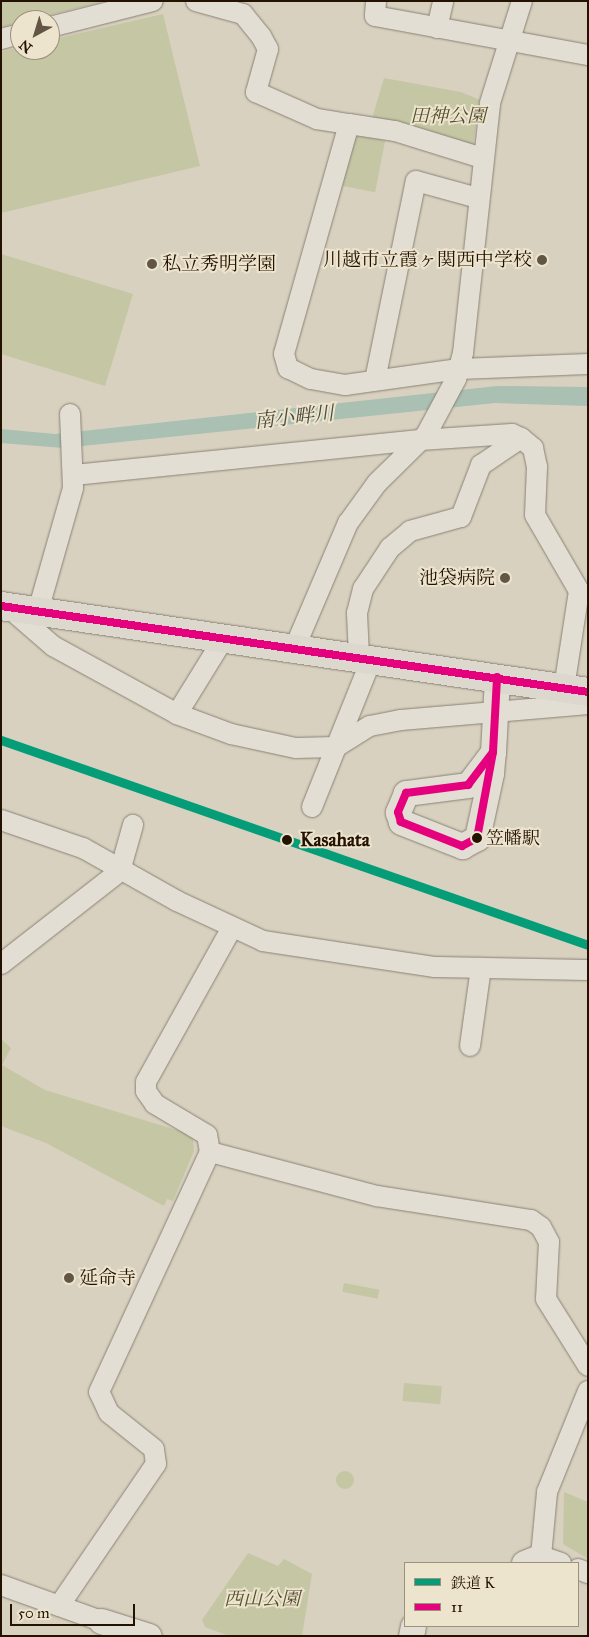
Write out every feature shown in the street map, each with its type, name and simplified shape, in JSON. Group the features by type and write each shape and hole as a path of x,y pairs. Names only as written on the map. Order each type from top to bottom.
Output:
{"main road":[{"path":"5,607 365,657 576,690"}],"street":[{"path":"60,24 153,1"},
{"path":"196,1 243,14 261,36 268,49 256,92 317,119 395,131 482,158"},
{"path":"376,1 375,16 588,55"},
{"path":"437,28 443,1"},
{"path":"294,647 348,523 377,483 423,438 458,374 482,158 492,94 508,39 522,1"},
{"path":"349,124 284,354 288,368 311,379 345,385 375,380 588,364"},
{"path":"375,380 416,181 478,198"},
{"path":"38,611 74,474 70,414"},
{"path":"74,474 423,438 512,434 521,438 533,448 537,467 535,515 579,591 576,690"},
{"path":"312,807 336,747 365,657 357,613 363,589 390,548 410,531 461,517 482,465 521,438"},
{"path":"5,607 53,646 177,714 267,742 296,748 336,747 370,726 437,717 495,715 588,704"},
{"path":"177,714 224,638"},
{"path":"493,752 497,677"},
{"path":"1,820 83,848 120,871 231,929 298,947 480,968 588,970"},
{"path":"1,964 120,871 133,825"},
{"path":"59,1606 152,1476 154,1449 109,1413 99,1392 210,1152 207,1135 155,1104 146,1091 146,1082 231,929"},
{"path":"470,1046 480,968"},
{"path":"210,1152 377,1196 531,1220 541,1227 549,1242 546,1299 588,1366"},
{"path":"542,1561 547,1492 588,1391"},
{"path":"1,1585 101,1622 149,1636"}],"green space":[{"path":"1,1 106,1 60,12 60,10 10,10 10,25 1,27"},
{"path":"163,14 200,166 1,213 1,52 10,50 10,60 60,60 60,38"},
{"name":"田神公園","path":"384,78 461,92 480,100 472,151 371,122"},
{"path":"354,128 386,134 375,192 343,186"},
{"path":"1,254 133,294 105,386 1,354"},
{"path":"1,1039 11,1048 2,1065 45,1090 193,1135 194,1151 173,1201 167,1199 164,1206 46,1143 1,1126"},
{"path":"344,1283 379,1290 378,1299 342,1292"},
{"path":"404,1383 442,1386 440,1404 402,1401"},
{"path":"341,1471 349,1471 354,1476 352,1487 341,1489 336,1484 336,1476"},
{"path":"564,1492 588,1502 588,1559 563,1544"},
{"name":"西山公園","path":"248,1553 278,1566 284,1559 312,1574 302,1636 229,1636 205,1627 202,1620"}],"water":[{"name":"南小畔川","path":"497,386 588,387 588,406 495,403 63,448 1,443 1,429 55,434"}],"rail line":[{"name":"K","path":"1,740 588,945"}],"transit line":[{"name":"11","path":"1,606 588,692"},
{"name":"11","path":"493,752 497,677"},
{"name":"11","path":"493,752 477,838 462,846 401,822 398,812 406,793 468,785 493,752"}],"place":[{"name":"川越市立霞ヶ関西中学校","path":"542,260"},
{"name":"私立秀明学園","path":"152,264"},
{"name":"池袋病院","path":"505,578"},
{"name":"笠幡駅","path":"477,838"},
{"name":"Kasahata","path":"287,840"},
{"name":"延命寺","path":"69,1278"}]}
